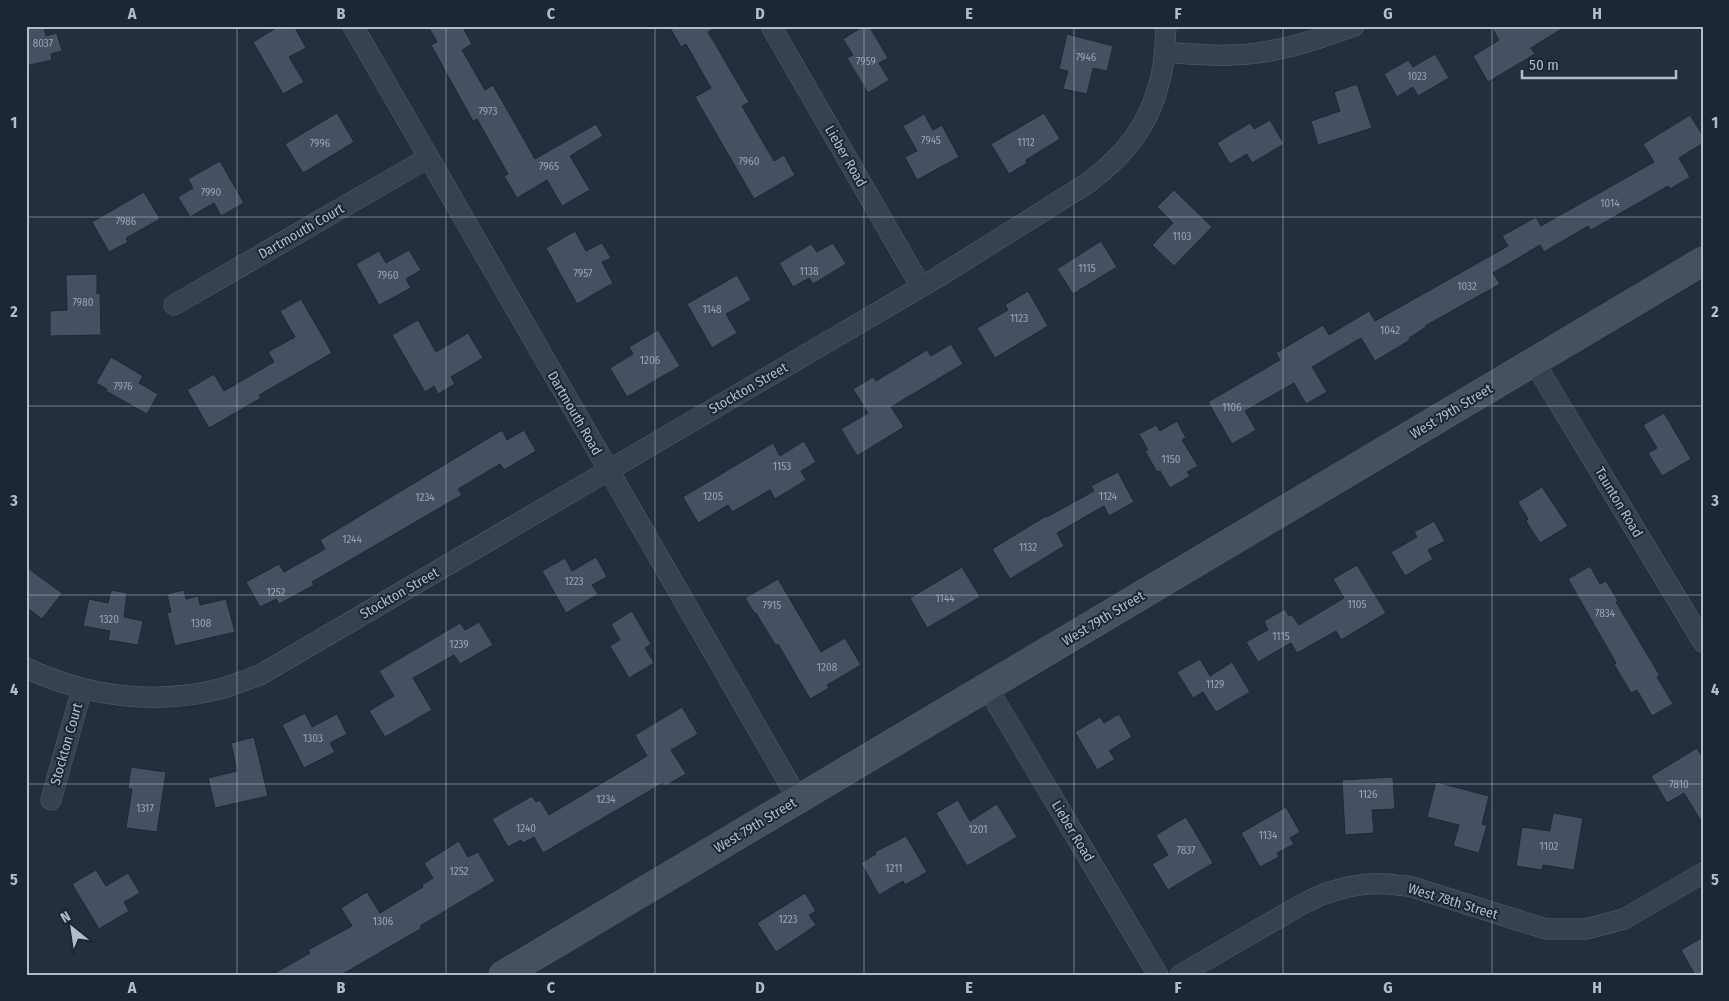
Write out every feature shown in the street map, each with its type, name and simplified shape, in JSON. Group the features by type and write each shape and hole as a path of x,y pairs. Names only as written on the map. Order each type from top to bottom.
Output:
{"main road":[{"name":"West 79th Street","path":"503,975 1703,261"}],"street":[{"name":"Dartmouth Road","path":"353,26 798,799"},
{"name":"Lieber Road","path":"771,26 921,287"},
{"path":"1166,26 1165,52 1212,55 1260,52 1318,40 1354,26"},
{"name":"Stockton Street","path":"26,668 63,684 92,692 129,697 177,697 224,688 260,675 921,287 1088,183 1111,165 1136,135 1151,110 1160,81 1165,52"},
{"name":"Dartmouth Court","path":"174,305 428,158"},
{"name":"Taunton Road","path":"1534,362 1703,642"},
{"name":"Lieber Road","path":"987,687 1158,975"},
{"name":"Stockton Court","path":"51,800 82,689"},
{"name":"West 78th Street","path":"1180,975 1307,901 1333,890 1362,884 1409,886 1546,928 1586,929 1624,919 1703,873"}],"building":[{"path":"26,26 44,26 46,36 57,33 62,51 51,54 52,60 26,66"},
{"path":"279,26 294,26 306,48 289,57 304,82 283,94 253,42"},
{"path":"428,26 462,26 472,44 462,50 485,90 493,85 535,159 596,124 603,136 570,156 590,190 562,206 547,180 517,198 504,176 508,174 477,119 473,121 431,45 437,42"},
{"path":"669,26 718,26 708,32 749,102 742,106 774,161 784,155 795,175 754,199 695,97 711,88 686,44 681,47"},
{"path":"864,26 869,26 888,58 879,63 889,80 868,93 847,58 853,55 843,39"},
{"path":"1491,26 1566,26 1531,48 1535,54 1488,82 1473,56 1499,40"},
{"path":"1067,34 1113,46 1107,71 1093,68 1087,94 1063,89 1068,71 1059,69"},
{"path":"1435,54 1449,78 1418,96 1413,87 1397,97 1384,74 1408,60 1413,67"},
{"path":"1357,84 1372,128 1318,145 1311,121 1340,111 1334,92"},
{"path":"337,113 354,142 303,173 285,144"},
{"path":"1044,113 1060,139 1026,160 1027,163 1009,174 991,144"},
{"path":"924,114 933,130 942,125 959,157 917,180 905,157 917,151 903,126"},
{"path":"1690,115 1703,136 1703,143 1679,158 1690,177 1670,189 1668,186 1591,230 1588,226 1544,252 1540,245 1493,273 1500,284 1425,326 1409,338 1410,340 1375,361 1361,338 1312,367 1327,392 1306,404 1294,383 1245,411 1256,430 1232,444 1208,402 1280,360 1276,353 1323,325 1329,335 1369,311 1375,321 1508,246 1502,236 1536,217 1541,226 1654,162 1643,144"},
{"path":"1270,120 1284,144 1252,163 1247,154 1230,164 1217,143 1250,123 1254,129"},
{"path":"220,161 244,203 221,216 214,203 190,217 178,197 193,188 188,179"},
{"path":"1174,190 1212,227 1174,266 1152,245 1173,223 1157,207"},
{"path":"144,192 160,219 126,238 128,242 109,252 92,222"},
{"path":"575,231 586,251 602,243 611,258 602,262 613,283 577,304 546,248"},
{"path":"1101,241 1117,267 1073,294 1057,269"},
{"path":"833,243 846,264 813,284 809,278 793,287 779,263 811,244 817,252"},
{"path":"409,250 421,270 406,279 411,288 379,305 356,264 379,251 386,263"},
{"path":"97,274 97,294 100,293 101,335 50,336 50,311 67,310 66,275"},
{"path":"737,275 751,300 726,314 737,333 712,348 687,304"},
{"path":"1028,291 1048,326 995,358 977,328 1008,310 1005,305"},
{"path":"301,299 332,353 259,395 261,398 209,428 187,390 214,374 224,391 274,362 268,352 295,337 280,311"},
{"path":"418,320 436,352 468,333 483,358 451,377 455,384 438,394 434,386 425,392 392,335"},
{"path":"658,330 680,366 627,397 610,368 633,354 629,347"},
{"path":"951,344 963,364 891,407 904,427 857,456 841,429 868,413 853,389 873,377 876,381 927,350 931,356"},
{"path":"111,357 143,376 139,383 158,394 147,414 106,391 107,389 96,383"},
{"path":"1664,413 1691,459 1662,476 1648,453 1657,448 1643,425"},
{"path":"1177,421 1186,438 1182,440 1198,466 1187,472 1190,476 1170,488 1160,471 1157,472 1145,451 1148,450 1139,434 1156,425 1160,431"},
{"path":"502,430 507,440 524,430 536,451 504,470 500,464 458,489 462,495 312,582 314,585 279,604 276,599 260,607 246,582 279,564 284,572 325,549 320,540"},
{"path":"804,441 816,462 801,471 806,480 775,499 770,490 732,512 728,505 698,523 683,497 773,443 780,456"},
{"path":"1118,472 1134,502 1109,516 1104,506 1057,533 1064,546 1010,579 992,549 1046,516 1094,491 1091,486"},
{"path":"1542,487 1568,526 1540,543 1526,521 1528,519 1518,502"},
{"path":"1434,521 1445,541 1428,550 1433,559 1405,576 1391,552 1417,537 1414,532"},
{"path":"596,557 607,577 592,585 598,594 566,613 542,571 565,558 572,571"},
{"path":"1357,565 1386,613 1341,640 1336,631 1297,653 1291,643 1258,662 1246,642 1268,630 1264,621 1285,609 1289,616 1292,615 1299,625 1344,598 1333,579"},
{"path":"1590,566 1600,584 1606,581 1618,601 1616,602 1660,676 1657,677 1673,704 1652,716 1637,690 1631,693 1568,579"},
{"path":"26,567 62,593 42,619 26,607"},
{"path":"962,567 980,597 927,628 910,598"},
{"path":"778,579 821,652 845,638 861,665 827,685 829,688 810,699 778,644 776,646 745,598"},
{"path":"111,590 127,593 124,617 143,621 138,645 108,640 110,631 83,626 89,599 108,603"},
{"path":"184,590 186,599 198,596 200,605 226,599 235,632 175,646 167,613 171,612 167,594"},
{"path":"632,611 651,644 645,648 654,663 629,678 610,646 620,640 611,624"},
{"path":"479,622 493,645 460,664 454,655 413,678 432,710 385,737 369,711 394,696 379,671 460,623 465,630"},
{"path":"1200,659 1210,676 1232,662 1250,692 1216,712 1203,692 1193,698 1177,672"},
{"path":"682,707 698,734 671,750 686,774 665,786 663,783 543,853 534,837 523,843 521,840 508,847 492,819 532,796 536,802 540,800 549,815 647,756 635,735"},
{"path":"305,713 312,727 337,714 347,734 330,743 335,752 304,768 282,725"},
{"path":"1119,714 1132,737 1109,751 1115,759 1097,770 1075,732 1100,717 1104,723"},
{"path":"254,737 268,796 215,808 208,778 237,771 231,743"},
{"path":"1697,748 1703,758 1703,824 1684,793 1667,803 1651,776"},
{"path":"131,767 166,772 157,832 126,828 132,789 128,789"},
{"path":"1393,777 1395,809 1372,810 1374,833 1345,835 1342,780"},
{"path":"1436,782 1489,796 1482,824 1487,825 1479,853 1453,846 1459,825 1427,817"},
{"path":"958,800 970,821 997,804 1017,837 967,866 936,813"},
{"path":"1286,807 1300,832 1290,838 1294,844 1277,853 1279,857 1260,867 1241,833"},
{"path":"1553,813 1583,818 1574,870 1543,865 1542,870 1516,866 1522,827 1550,831"},
{"path":"1186,817 1213,863 1168,890 1152,864 1168,855 1156,835"},
{"path":"906,836 927,872 905,885 903,881 879,895 861,863 876,854 875,852"},
{"path":"459,841 468,857 478,852 495,881 420,926 422,928 341,975 272,975 310,953 308,950 352,926 341,908 367,892 380,913 423,887 422,885 433,878 424,863"},
{"path":"96,870 106,886 128,873 140,893 124,902 129,911 99,929 72,884"},
{"path":"805,893 816,911 809,915 816,925 776,952 757,923"},
{"path":"1703,937 1703,975 1695,975 1681,950"}]}
